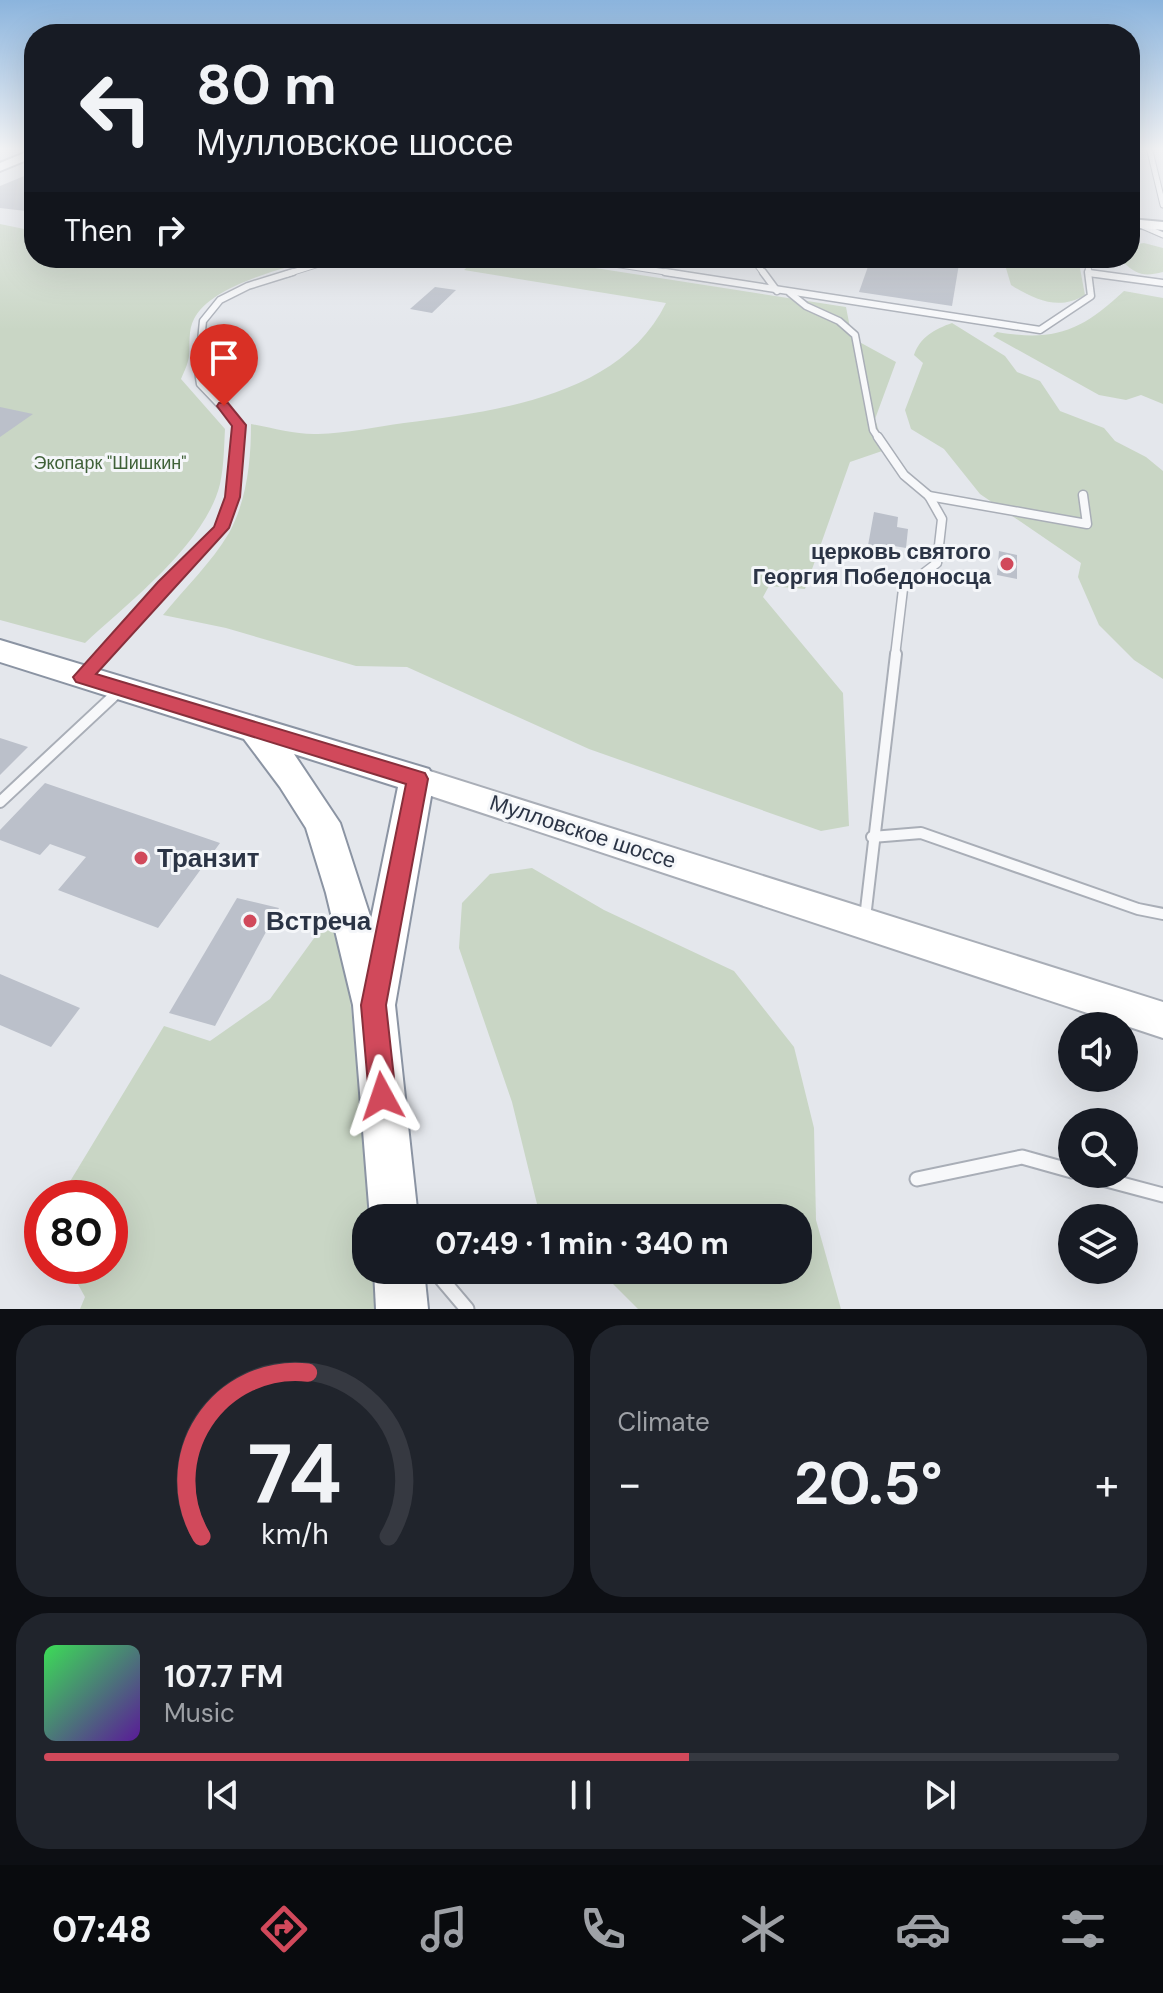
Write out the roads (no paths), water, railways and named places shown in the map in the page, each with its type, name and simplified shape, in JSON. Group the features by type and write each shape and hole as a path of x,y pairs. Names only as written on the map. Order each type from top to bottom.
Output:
{"highway":[{"name":"Мулловское шоссе","path":"0,651 417,779"},
{"path":"256,730 322,823 345,893 374,1005 393,1204"},
{"path":"374,1005 417,779"},
{"path":"400,1284 402,1309"}],"main road":[{"path":"1140,224 1163,226"},
{"name":"Мулловское шоссе","path":"417,779 1163,1020"}],"lane":[{"path":"1140,225 1163,235"},
{"path":"82,677 221,528 232,497 239,425 200,384 198,371 203,321 220,300 248,286 306,268"},
{"path":"643,268 1040,330 1091,296 1088,268"},
{"path":"760,268 777,291"},
{"path":"1089,273 1163,283"},
{"path":"790,293 806,306 839,321 855,335 873,430 904,475 929,496 942,519 937,563 903,589 864,921"},
{"path":"929,496 1087,524 1083,495"},
{"path":"0,802 122,689"},
{"path":"872,837 921,833 1138,909 1163,914"},
{"path":"917,1179 1022,1157 1058,1167"},
{"path":"1137,1188 1163,1195"},
{"path":"446,1284 467,1309"}],"place":[{"name":"церковь святого Георгия Победоносца","path":"1007,564"},
{"name":"Транзит","path":"141,858"},
{"name":"Встреча","path":"250,921"}],"park label":[{"name":"Экопарк \"Шишкин\"","path":"110,463"}]}
